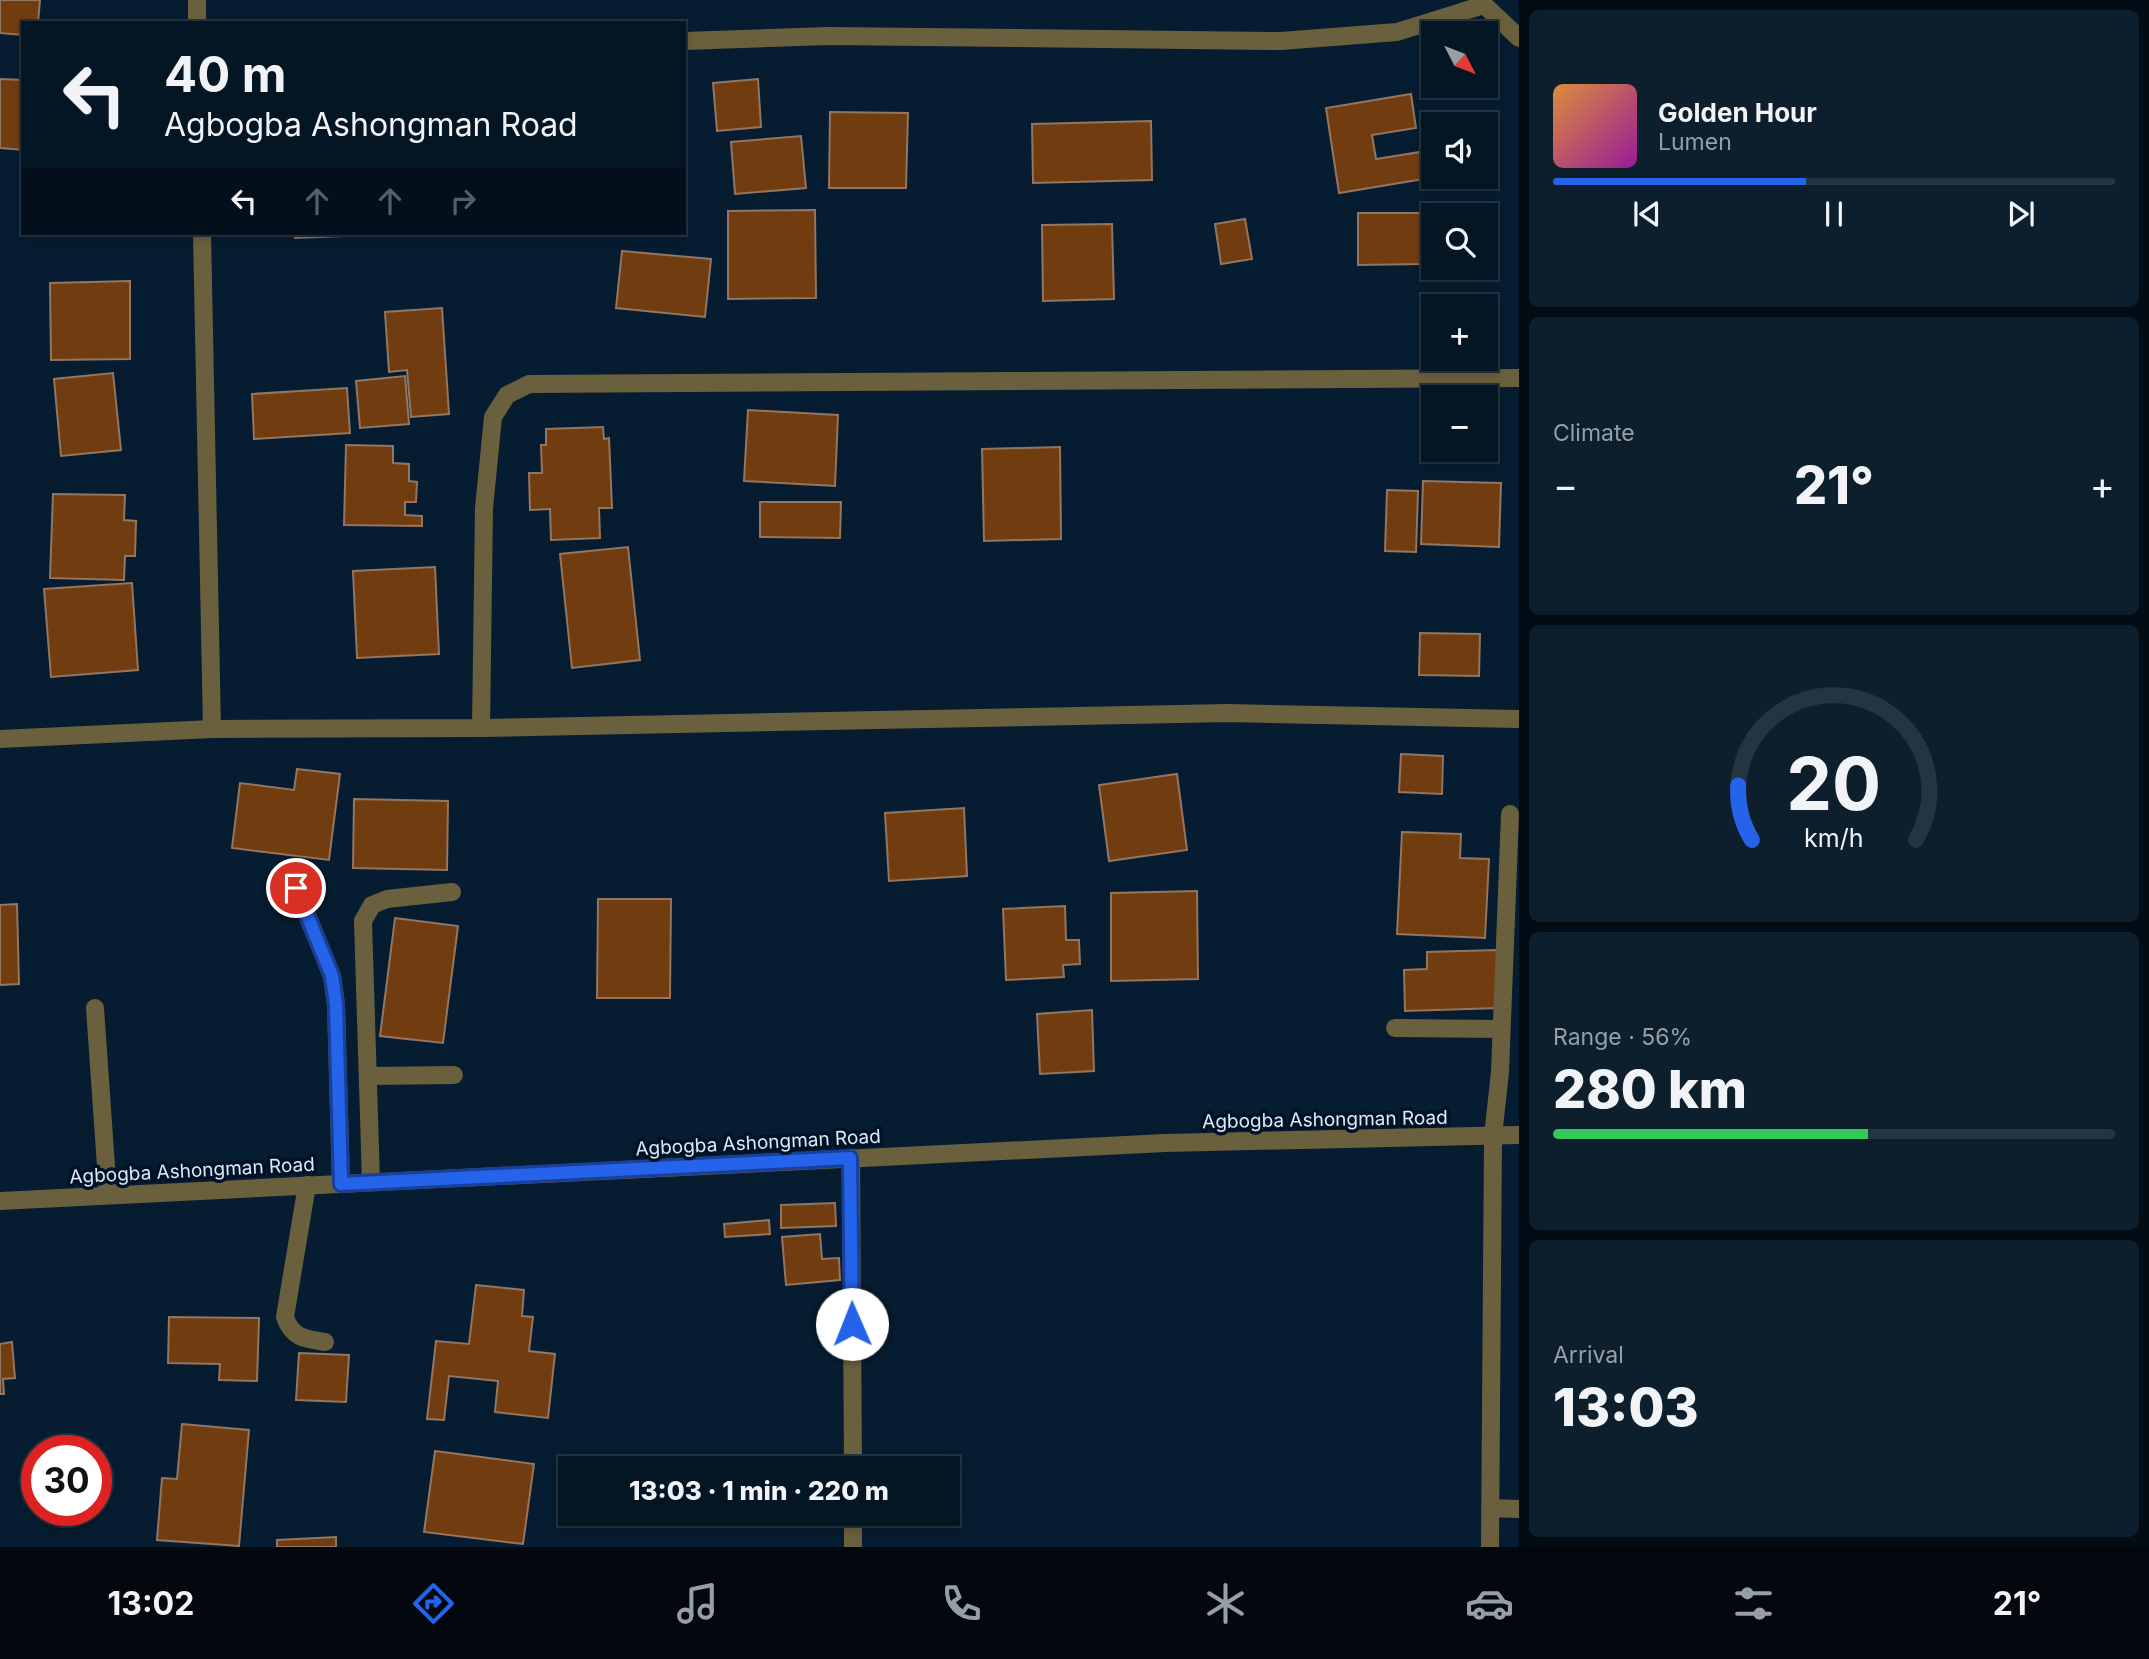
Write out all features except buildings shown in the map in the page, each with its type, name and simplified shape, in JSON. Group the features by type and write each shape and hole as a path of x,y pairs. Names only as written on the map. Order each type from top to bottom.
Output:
{"street":[{"path":"197,0 197,21"},
{"path":"686,41 828,36 1281,41 1397,32 1481,3 1519,38"},
{"path":"202,235 212,729"},
{"path":"481,728 484,508 493,417 507,395 529,384 1519,378"},
{"path":"0,739 212,729 481,728 1227,713 1519,719"},
{"path":"1490,1547 1493,1136 1502,1029 1510,814"},
{"path":"296,888 332,976 336,1005 341,1184"},
{"path":"371,1182 363,921 375,902 453,892"},
{"path":"95,1008 108,1195"},
{"path":"1395,1028 1502,1029"},
{"path":"368,1076 454,1075"},
{"name":"Agbogba Ashongman Road","path":"0,1201 1165,1143 1519,1136"},
{"path":"850,1158 853,1456"},
{"path":"307,1185 285,1317 289,1328 296,1335 303,1339 325,1342"},
{"path":"1490,1508 1519,1509"},
{"path":"853,1526 853,1547"}],"route":[{"path":"296,888 332,976 336,1005 341,1184 850,1158 852,1324"}]}
